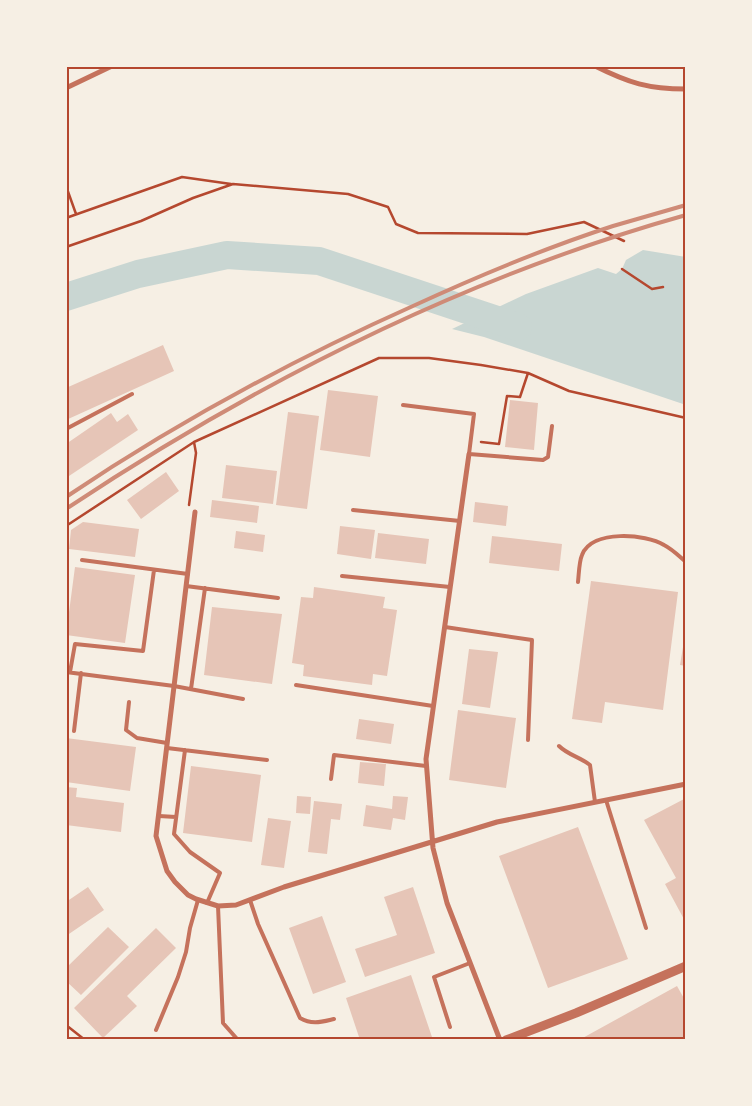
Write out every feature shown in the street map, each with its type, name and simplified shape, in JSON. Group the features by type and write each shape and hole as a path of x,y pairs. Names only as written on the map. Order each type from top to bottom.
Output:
{"street":[{"path":"66,88 112,66"},
{"path":"596,66 623,80 647,87 686,89"},
{"path":"469,454 426,766 432,842 447,903 500,1040"},
{"path":"195,512 156,836 167,871 174,882 188,895 218,906 236,905 284,887 497,822 686,784"},
{"path":"506,1040 576,1013 686,966"}],"lane":[{"path":"66,429 132,394"},
{"path":"403,405 474,414 469,454 543,460 548,457 552,426"},
{"path":"353,510 460,522"},
{"path":"578,582 582,554 589,544 602,538 621,535 662,544 686,562"},
{"path":"82,560 188,574"},
{"path":"154,570 143,651 75,644 68,672 174,686 243,699"},
{"path":"342,576 450,587"},
{"path":"186,586 278,598"},
{"path":"191,689 205,588"},
{"path":"445,627 532,640 528,740"},
{"path":"74,731 81,673"},
{"path":"296,685 433,706"},
{"path":"129,702 126,730 136,738 185,750 267,760"},
{"path":"559,746 590,765 595,802"},
{"path":"185,750 174,834 190,852 220,873 207,903"},
{"path":"330,780 334,755 426,766"},
{"path":"606,800 646,928"},
{"path":"159,816 176,817"},
{"path":"156,1030 178,977 198,900"},
{"path":"250,900 258,924 300,1018 314,1024 334,1019"},
{"path":"218,906 223,1023 238,1040"},
{"path":"450,1027 434,977 470,963"}],"path":[{"path":"66,218 182,177 233,184 348,194 388,206 396,224 418,233 527,234 584,222 624,241"},
{"path":"66,247 141,221 193,198 233,184"},
{"path":"66,186 76,214"},
{"path":"622,269 652,289 663,287"},
{"path":"66,526 194,442 379,358 429,358 528,373 569,391 686,418"},
{"path":"472,441 499,444 507,396 520,397 528,373"},
{"path":"194,442 196,453 188,515 195,512"},
{"path":"66,1025 85,1040"}],"shaded area":[{"path":"643,250 686,257 686,405 484,337 452,329 526,294 598,268 616,274 622,269 626,260"}],"building":[{"path":"163,345 174,371 66,420 66,388"},
{"path":"328,390 378,396 370,457 320,450"},
{"path":"510,400 538,403 534,450 505,447"},
{"path":"288,412 319,416 307,509 276,505"},
{"path":"111,413 117,422 128,414 138,430 66,478 66,444"},
{"path":"226,465 277,471 273,504 222,498"},
{"path":"166,472 179,491 141,519 127,500"},
{"path":"212,500 259,506 257,523 210,517"},
{"path":"475,502 508,506 506,526 473,522"},
{"path":"83,522 139,529 135,557 69,549 71,530"},
{"path":"340,526 375,530 371,559 337,554"},
{"path":"236,531 265,535 263,552 234,548"},
{"path":"378,533 429,539 426,564 375,558"},
{"path":"492,536 562,544 559,571 489,563"},
{"path":"75,567 135,575 125,643 66,635"},
{"path":"591,581 678,592 663,710 605,702 602,723 572,719"},
{"path":"314,587 385,597 383,608 397,610 387,676 373,674 372,685 303,676 304,665 292,663 301,597 313,598"},
{"path":"212,607 282,614 272,684 204,675"},
{"path":"686,635 686,666 680,665"},
{"path":"469,649 498,652 490,708 462,704"},
{"path":"458,710 516,718 506,788 449,780"},
{"path":"359,719 394,724 391,744 356,739"},
{"path":"66,738 136,747 130,791 66,782"},
{"path":"360,762 386,764 384,786 358,783"},
{"path":"191,766 261,775 252,842 183,833"},
{"path":"66,787 77,788 76,797 124,803 121,832 66,825"},
{"path":"297,796 311,797 310,814 296,813"},
{"path":"393,796 408,797 405,820 393,818 391,830 363,826 366,805 392,809"},
{"path":"686,798 686,923 665,884 676,878 644,820"},
{"path":"314,801 342,804 340,820 331,819 327,854 308,852"},
{"path":"268,818 291,821 284,868 261,865"},
{"path":"578,827 628,959 548,988 499,856"},
{"path":"88,887 104,910 66,936 66,902"},
{"path":"413,887 435,953 365,977 355,949 397,935 384,897"},
{"path":"322,916 346,982 313,994 289,928"},
{"path":"108,927 129,947 81,995 66,981 66,968"},
{"path":"156,928 176,948 127,996 137,1006 103,1038 74,1008"},
{"path":"411,975 433,1040 360,1040 346,998"},
{"path":"677,986 686,1002 686,1040 579,1040"}],"waterway":[{"path":"66,297 138,274 227,255 319,261 518,327"}],"railway":[{"path":"66,497 192,418 323,348 462,284 537,253 613,226 686,205"},
{"path":"66,509 138,462 212,418 365,338 443,302 523,269 604,240 686,215"}]}
